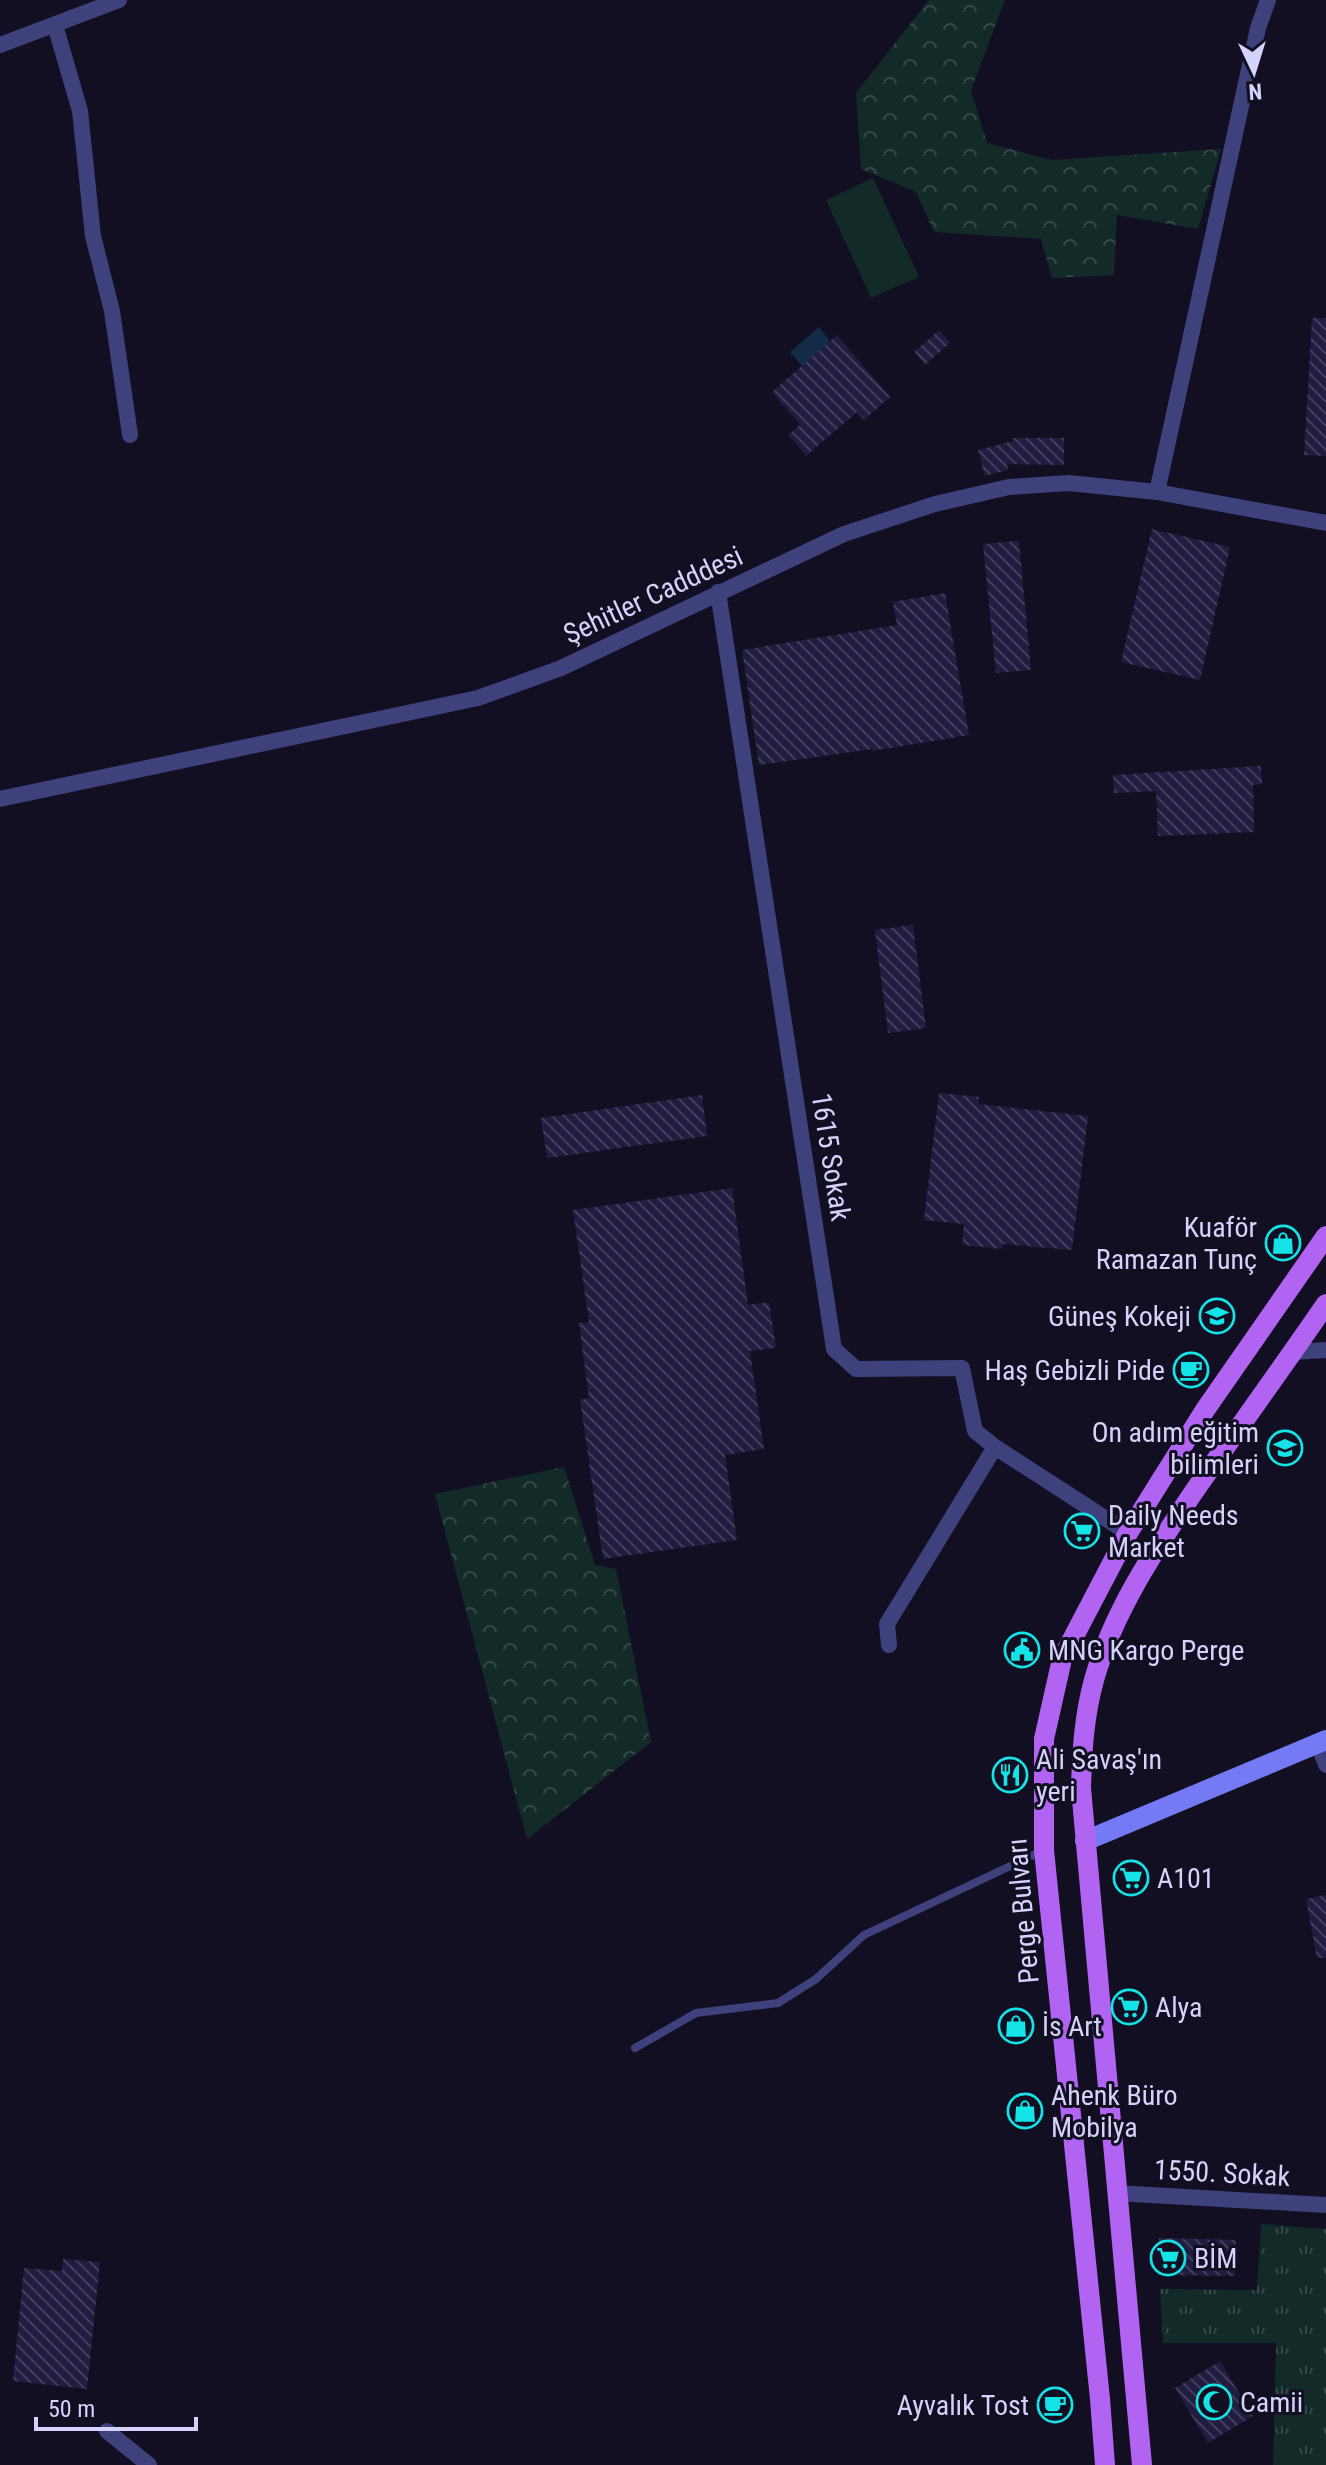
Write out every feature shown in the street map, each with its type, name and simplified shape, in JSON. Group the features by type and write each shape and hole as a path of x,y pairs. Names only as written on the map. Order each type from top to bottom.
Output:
{"main road":[{"name":"Perge Bulvarı","path":"1105,2465 1044,1850 1044,1739 1062,1659 1128,1533 1205,1410 1326,1236"},
{"path":"1142,2465 1085,1841 1081,1788 1082,1740 1094,1680 1112,1631 1149,1558 1326,1304"}],"street":[{"path":"0,45 119,0"},
{"path":"1157,492 1258,28 1268,0"},
{"path":"55,25 80,111 93,236 112,311 130,435"},
{"name":"Şehitler Cadddesi","path":"0,799 478,698 561,668 844,534 935,504 1009,487 1069,483 1157,492 1326,523"},
{"name":"1615 Sokak","path":"718,592 834,1349 856,1369 962,1368 975,1431 1128,1533"},
{"path":"1293,1352 1326,1350"},
{"path":"889,1645 887,1624 995,1447"},
{"path":"1085,1841 1322,1742 1326,1765"},
{"name":"1550. Sokak","path":"1116,2193 1326,2205"},
{"path":"107,2431 149,2465"}],"lane":[{"path":"635,2048 696,2013 778,2003 816,1979 864,1935 1044,1850"}],"green space":[{"path":"929,0 1005,0 971,90 987,143 1052,160 1221,149 1198,229 1117,215 1114,275 1052,278 1041,239 934,232 916,192 861,169 856,93"},
{"path":"873,178 919,277 871,298 826,200"},
{"path":"564,1467 595,1565 616,1569 651,1742 527,1839 435,1494"},
{"path":"1261,2224 1326,2229 1326,2465 1273,2465 1276,2343 1163,2343 1160,2289 1257,2290"}],"water":[{"path":"819,327 830,341 821,349 825,355 802,366 790,352"}],"building":[{"path":"1312,318 1326,318 1326,456 1304,455"},
{"path":"939,330 950,343 925,365 914,352"},
{"path":"837,335 890,397 864,420 857,412 806,456 788,435 800,425 772,392"},
{"path":"1013,438 1064,438 1064,465 1007,464 1008,470 985,476 978,450 1013,441"},
{"path":"1152,529 1230,547 1200,680 1121,662"},
{"path":"1019,541 1031,670 996,673 983,544"},
{"path":"945,593 969,735 759,765 742,650 897,625 893,602"},
{"path":"1261,766 1262,784 1253,785 1254,832 1158,836 1156,791 1114,793 1113,775"},
{"path":"913,925 926,1028 888,1033 875,930"},
{"path":"939,1093 979,1097 978,1104 1088,1116 1072,1250 1003,1244 1002,1249 962,1245 964,1224 924,1220"},
{"path":"702,1095 707,1136 547,1158 541,1118"},
{"path":"732,1188 748,1305 769,1302 776,1348 750,1351 764,1449 725,1455 737,1540 603,1559 580,1400 589,1398 579,1323 589,1322 573,1210"},
{"path":"1326,1895 1326,1958 1317,1958 1306,1899"},
{"path":"1159,2238 1236,2240 1235,2276 1158,2275"},
{"path":"63,2259 100,2262 87,2389 13,2381 24,2268 62,2271"},
{"name":"Camii","path":"1220,2361 1253,2416 1208,2443 1175,2388"}],"place":[{"name":"Kuaför Ramazan Tunç","path":"1283,1243"},
{"name":"Güneş Kokeji","path":"1217,1316"},
{"name":"Haş Gebizli Pide","path":"1191,1370"},
{"name":"On adım eğitim bilimleri","path":"1285,1448"},
{"name":"Daily Needs Market","path":"1082,1531"},
{"name":"MNG Kargo Perge","path":"1022,1650"},
{"name":"Ali Savaş'ın yeri","path":"1010,1775"},
{"name":"A101","path":"1131,1878"},
{"name":"Alya","path":"1129,2007"},
{"name":"İs Art","path":"1016,2026"},
{"name":"Ahenk Büro Mobilya","path":"1025,2111"},
{"name":"BİM","path":"1168,2258"},
{"name":"Camii","path":"1214,2402"},
{"name":"Ayvalık Tost","path":"1055,2405"}]}
